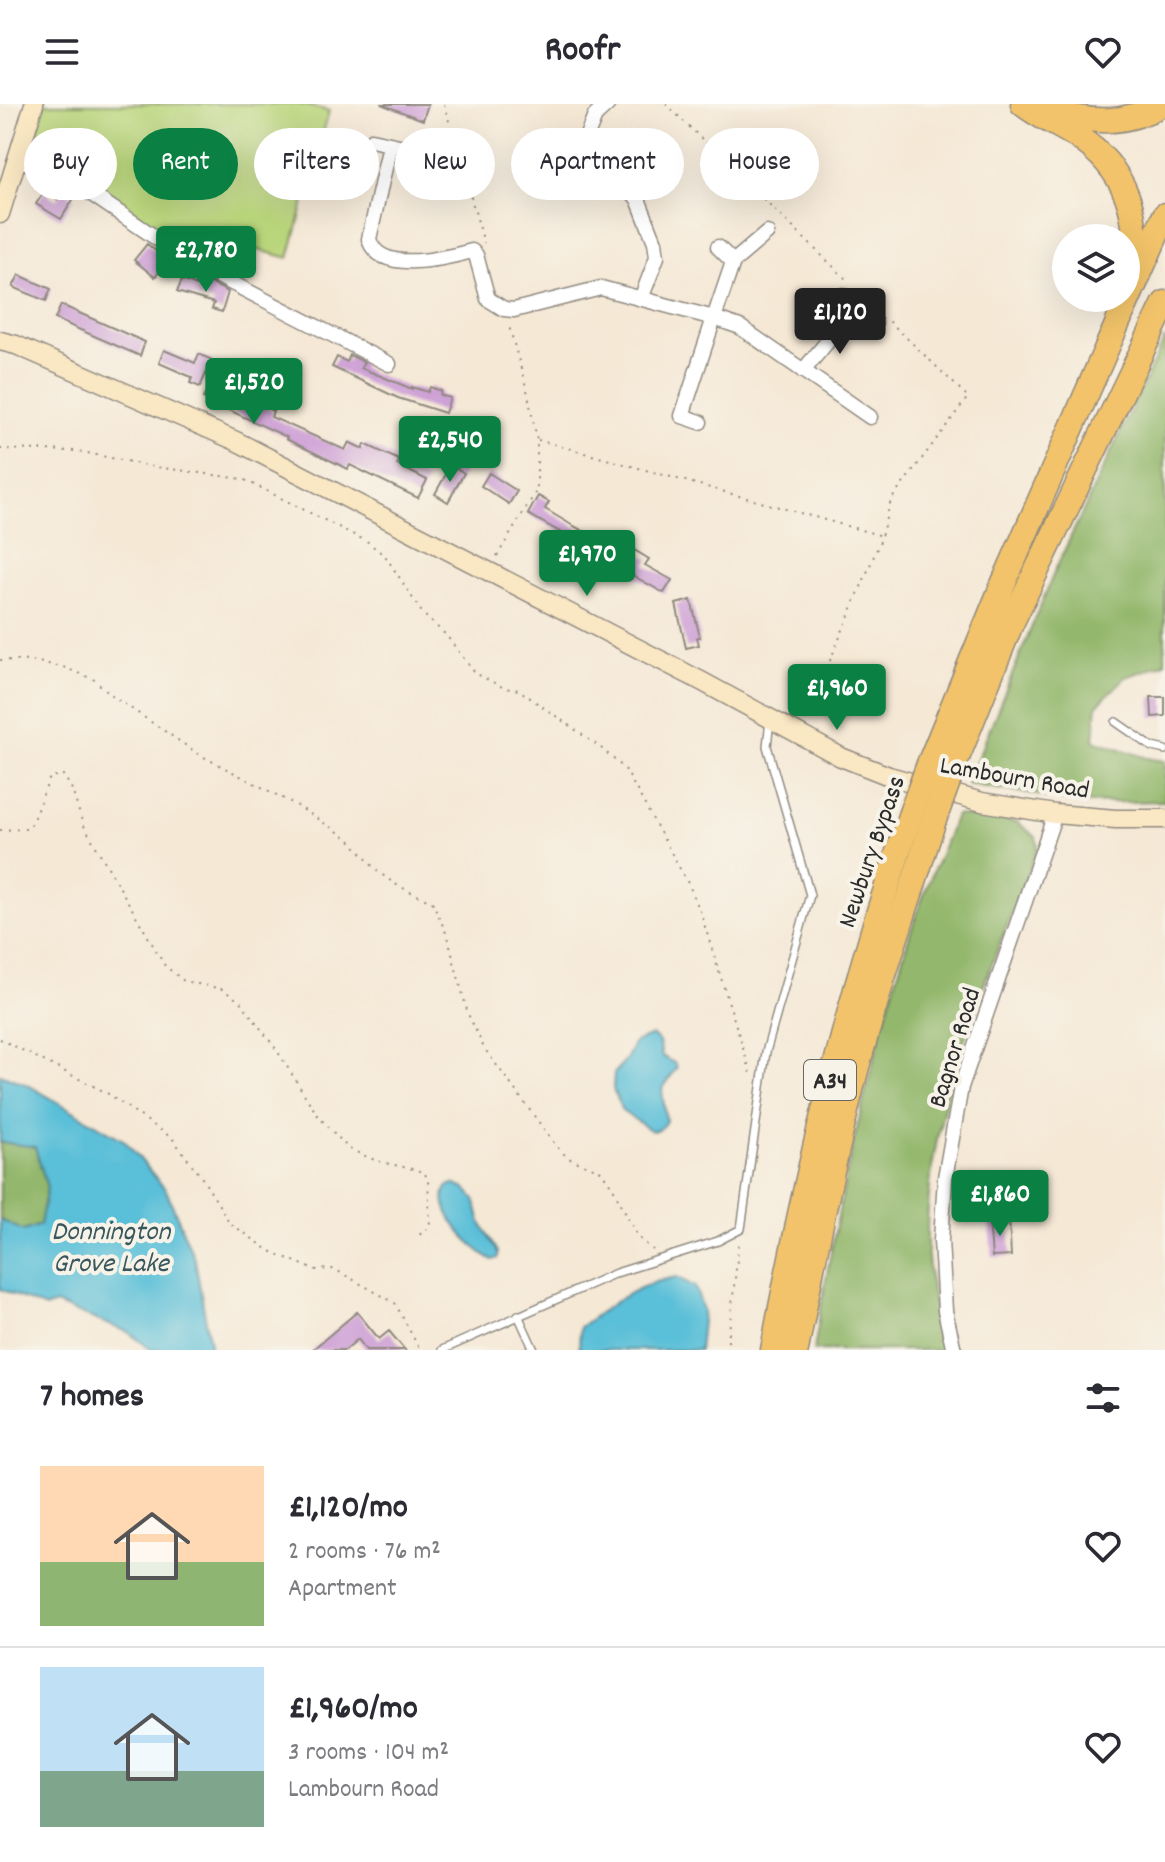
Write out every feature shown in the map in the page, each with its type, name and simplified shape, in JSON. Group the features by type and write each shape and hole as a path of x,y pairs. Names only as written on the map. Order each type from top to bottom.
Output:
{"highway":[{"path":"1023,104 1081,139 1104,157 1128,195 1133,224"},
{"path":"1040,104 1073,118 1100,122 1129,118 1162,104"},
{"name":"Newbury Bypass","path":"773,1350 796,1225 858,975 922,819 1001,589 1165,215"},
{"name":"Newbury Bypass","path":"941,766 1165,303"},
{"path":"1107,350 1117,312"},
{"name":"Newbury Bypass","path":"796,1350 852,1086 880,989 922,819"}],"street":[{"path":"0,214 4,183 19,159 34,104"},
{"path":"608,104 595,116 588,133 592,149 638,199 655,242 657,257 641,299"},
{"path":"379,142 395,146"},
{"path":"390,145 369,239 371,248 381,255 412,262 472,251 476,255 488,299 504,309 514,310 601,288 714,318 740,327 870,417"},
{"path":"19,159 84,189 193,263 389,364"},
{"path":"700,422 675,414 733,262 767,233"},
{"path":"718,247 733,262"},
{"path":"843,295 875,323"},
{"path":"803,371 856,307"},
{"name":"Lambourn Road","path":"0,341 16,345 236,441 701,681 841,757 889,776 982,802 1055,814 1165,819"},
{"name":"Bagnor Road","path":"954,1350 945,1311 941,1240 945,1178 961,1087 1055,814"}],"lane":[{"path":"442,1350 616,1273 718,1241 741,1229 766,1052 810,895 767,746 770,721"},
{"path":"1116,722 1152,747 1165,750"},
{"path":"518,1315 534,1350"}],"path":[{"path":"444,104 487,251"},
{"path":"488,571 537,490 537,440 527,390 504,309"},
{"path":"537,440 880,535 879,544 798,736"},
{"path":"0,449 78,451 149,466 243,479 368,542 386,557 423,614 446,635 475,673 504,688 519,690 601,748 625,769 695,898 752,1078"},
{"path":"0,660 33,661 63,667 93,679 117,699 200,755 296,805 349,839 377,871 433,903 447,935 468,1014 484,1048 557,1147 568,1158 601,1171 638,1237 655,1251"},
{"path":"0,830 25,829 31,825 50,777 63,775 71,787 87,833 165,966 184,981 222,989 241,1002 276,1049 318,1116 349,1149 377,1161 425,1174 432,1218 430,1226 418,1236"},
{"path":"0,1039 107,1093 172,1138 230,1223 270,1251 315,1270 334,1269 395,1303 420,1350"},
{"path":"727,1350 741,1229"}],"green space":[{"path":"45,104 299,104 329,111 324,128 254,128 254,200 305,200 289,258 251,248 243,277 112,200 117,200 117,128 38,128"},
{"path":"1165,338 1165,663 1126,677 1097,705 1094,740 1165,761 1165,801 1086,803 967,784 1056,568"},
{"path":"956,815 1017,822 1036,837 1038,846 964,1040 937,1140 929,1191 927,1242 933,1296 945,1350 814,1350 842,1195 879,1041 913,924"},
{"path":"0,1142 35,1146 47,1187 40,1225 24,1231 0,1220"}],"water":[{"path":"652,1035 659,1042 662,1056 677,1067 662,1090 666,1121 660,1129 652,1131 622,1111 613,1089 614,1074 635,1042"},
{"name":"Donnington Grove Lake","path":"0,1074 28,1085 125,1141 166,1190 195,1260 211,1350 152,1350 128,1332 55,1304 45,1308 0,1289 0,1220 24,1231 40,1225 47,1187 35,1147 0,1142"},
{"path":"453,1184 466,1189 475,1199 481,1223 498,1252 498,1258 493,1260 475,1248 450,1218 444,1196 447,1187"},
{"path":"677,1277 695,1287 703,1310 699,1350 579,1350 580,1327 637,1289"}],"building":[{"path":"381,104 428,104 423,120"},
{"path":"39,200 73,200 61,219 36,204"},
{"path":"147,244 168,261 155,277 134,260"},
{"path":"19,275 51,289 46,301 13,287"},
{"path":"182,280 202,288 203,281 209,282 228,292 222,312 212,309 214,303 177,292"},
{"path":"61,305 145,342 140,356 55,319"},
{"path":"164,350 195,363 199,354 212,360 200,387 190,383 192,378 189,376 159,363"},
{"path":"350,355 364,362 361,368 412,389 428,392 430,387 441,391 440,395 450,398 445,413 398,398 332,367 337,357 347,362"},
{"path":"212,382 273,411 271,417 345,450 349,442 363,449 365,444 399,460 397,465 427,480 418,498 350,465 348,469 203,398"},
{"path":"451,465 464,473 448,502 435,494"},
{"path":"489,473 517,491 509,504 481,486"},
{"path":"538,496 549,502 545,509 570,524 628,555 631,548 649,559 645,565 672,580 664,593 528,514"},
{"path":"691,600 700,637 697,637 699,645 686,648 676,604"},
{"path":"1151,697 1165,697 1165,716 1152,717"},
{"path":"1009,1218 1011,1256 992,1257 989,1220"},
{"path":"357,1312 379,1339 389,1331 405,1350 366,1350 358,1339 345,1350 312,1350"}]}
